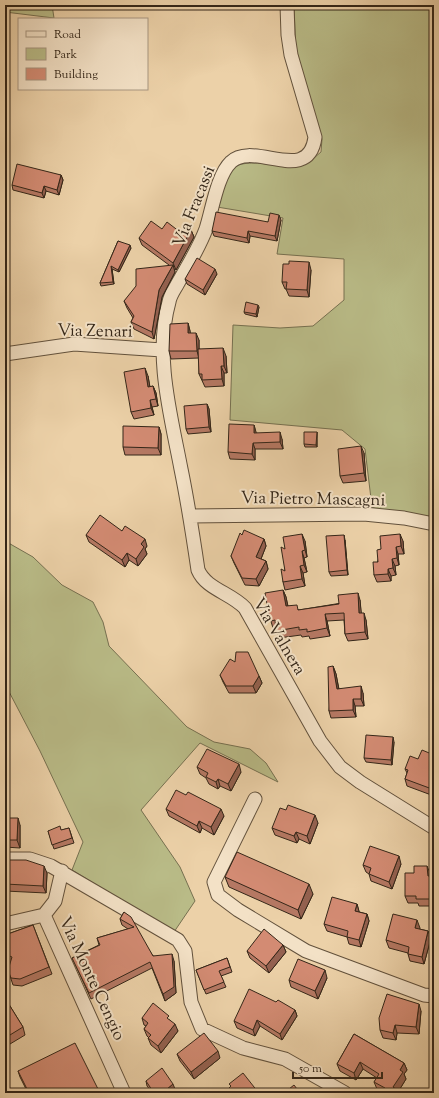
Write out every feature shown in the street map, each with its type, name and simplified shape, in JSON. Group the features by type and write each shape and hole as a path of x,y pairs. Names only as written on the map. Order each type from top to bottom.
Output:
{"street":[{"name":"Via Fracassi","path":"162,350 163,331 169,300 200,243 223,174 231,162 237,158 248,156 299,160 308,154 314,146 315,137 291,55 288,35 287,5"},
{"name":"Via Zenari","path":"5,354 74,344 162,350"},
{"name":"Via Valnera","path":"162,350 198,570 201,577 208,584 238,601 245,608 320,741 340,767 360,782 434,828"},
{"name":"Via Pietro Mascagni","path":"190,516 364,514 404,518 434,524"},
{"path":"255,799 214,882 218,895 238,910 306,951 424,995 434,996"},
{"path":"5,859 30,859 62,871 178,940 185,951 191,1002 202,1029 243,1048 285,1059 345,1093"},
{"path":"44,915 55,900 62,871"},
{"name":"Via Monte Cengio","path":"5,924 44,915 124,1093"}],"green space":[{"path":"5,5 52,5 54,18 5,12"},
{"path":"294,5 434,5 434,530 410,525 372,507 365,449 342,430 230,420 233,325 280,328 313,326 344,300 344,259 277,254 283,218 217,207 226,182 234,166 246,163 257,163 289,166 310,160 321,152 322,139 296,54"},
{"path":"5,541 33,557 62,585 93,602 103,622 109,646 187,727 214,742 250,749 266,763 278,782 200,743 141,810 180,867 195,901 174,932 72,870 83,842 40,751 5,684"}],"building":[{"path":"17,164 61,175 57,190 44,186 42,193 12,185"},
{"path":"216,212 268,222 270,213 279,215 275,236 248,231 247,238 212,231"},
{"path":"151,221 162,229 167,222 180,232 185,226 191,230 173,263 139,238"},
{"path":"118,241 130,245 118,270 111,266 113,282 100,283"},
{"path":"197,258 215,269 203,290 185,279"},
{"path":"289,261 309,262 307,290 286,289 287,282 282,282 283,264 289,264"},
{"path":"173,265 159,290 152,332 131,322 134,316 124,301 136,286 136,269"},
{"path":"246,302 258,305 256,314 244,312"},
{"path":"188,323 188,333 196,333 197,351 169,351 170,324"},
{"path":"223,348 224,366 221,366 222,379 202,380 202,374 199,374 198,349"},
{"path":"145,368 148,387 153,386 156,399 150,400 151,408 131,412 124,372"},
{"path":"207,404 209,427 186,429 184,406"},
{"path":"229,424 254,425 254,433 280,432 280,442 253,443 252,454 228,452"},
{"path":"123,426 159,427 158,448 123,447"},
{"path":"304,432 317,432 316,445 304,444"},
{"path":"361,446 364,473 340,476 338,449"},
{"path":"100,515 122,531 125,526 145,539 141,544 144,547 136,559 127,553 122,560 86,535"},
{"path":"244,530 264,539 256,557 266,561 256,579 242,578 231,556 240,533 242,535"},
{"path":"302,534 305,550 302,551 304,565 300,566 302,579 283,582 281,569 285,571 281,547 285,549 283,537"},
{"path":"400,534 401,546 396,547 397,558 392,559 393,568 388,569 388,574 374,575 373,562 378,562 377,550 381,549 380,536"},
{"path":"344,535 347,570 329,572 326,536"},
{"path":"283,590 286,606 297,605 298,610 339,604 338,595 358,593 359,613 364,613 365,632 345,634 344,613 325,614 327,628 307,632 307,629 299,630 299,627 276,631 275,620 271,621 269,615 265,593"},
{"path":"236,652 248,652 259,676 253,686 226,686 220,675 230,659 235,662"},
{"path":"333,666 337,689 361,686 361,699 353,699 353,710 329,711 328,667"},
{"path":"366,735 393,737 391,760 364,758"},
{"path":"207,749 239,764 228,784 218,779 216,782 206,777 208,773 197,767"},
{"path":"422,750 434,755 434,784 432,789 405,779 408,770 405,769 410,756 418,759"},
{"path":"176,790 186,795 188,792 221,809 211,827 199,821 197,826 166,809"},
{"path":"288,805 315,815 307,836 296,832 294,836 272,828 280,808 286,810"},
{"path":"5,818 18,818 17,840 5,840"},
{"path":"60,826 61,830 69,828 72,838 52,845 48,831"},
{"path":"370,846 399,856 389,882 369,874 371,868 363,865"},
{"path":"237,852 309,884 298,910 225,877"},
{"path":"5,860 26,860 44,866 43,886 5,884"},
{"path":"414,866 427,866 428,876 433,876 433,899 416,899 416,896 405,896 405,873 414,873"},
{"path":"332,897 357,904 355,911 367,914 359,940 347,937 348,931 324,924"},
{"path":"124,912 131,917 153,956 172,954 174,987 163,994 150,962 89,993 72,958 100,945 97,938 134,927 120,919"},
{"path":"393,914 417,920 415,928 428,931 422,957 408,954 409,947 386,940"},
{"path":"33,925 49,967 20,979 11,978 8,970 12,957 5,954 5,935"},
{"path":"264,929 283,945 266,966 247,951"},
{"path":"227,958 230,967 219,971 224,982 204,990 196,970"},
{"path":"298,959 325,970 315,991 289,980"},
{"path":"249,989 276,1002 278,1000 295,1010 280,1034 257,1020 253,1030 234,1021"},
{"path":"387,994 419,1004 416,1027 395,1025 393,1033 380,1030 379,1018"},
{"path":"5,998 23,1027 5,1038"},
{"path":"153,1003 169,1016 167,1018 175,1024 158,1046 148,1038 151,1035 144,1029 148,1023 142,1018"},
{"path":"204,1033 218,1051 191,1072 177,1054"},
{"path":"354,1034 404,1063 400,1070 403,1072 393,1087 397,1090 395,1093 383,1092 385,1088 374,1082 379,1074 360,1062 354,1073 337,1064"},
{"path":"75,1043 100,1093 29,1093 18,1071"},
{"path":"162,1068 173,1084 167,1089 169,1093 151,1093 150,1092 152,1090 146,1081"},
{"path":"243,1073 258,1092 227,1093 226,1091 231,1086 229,1084"},
{"path":"294,1085 300,1093 284,1093"}]}
